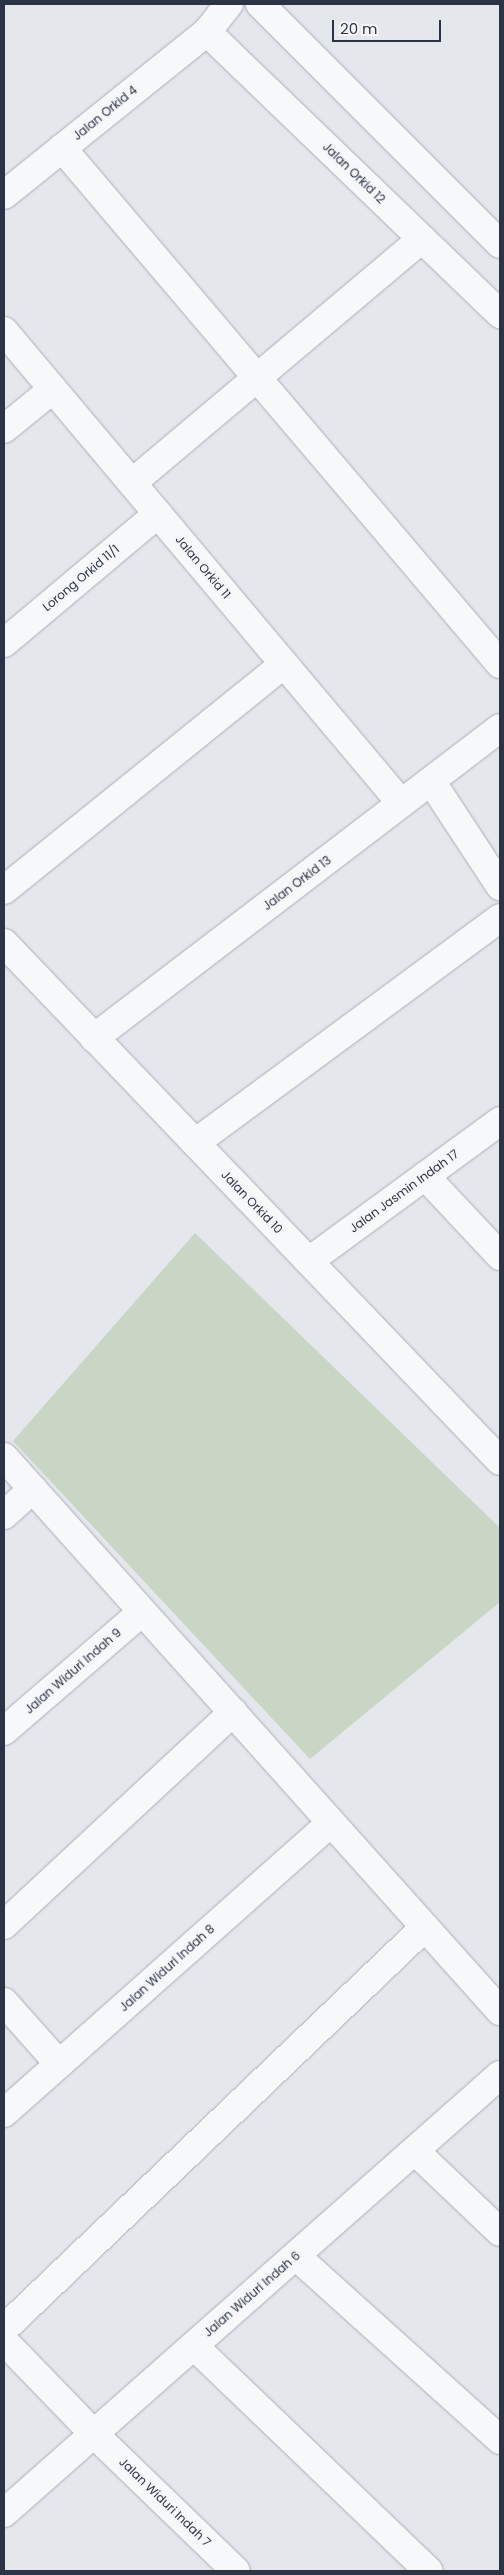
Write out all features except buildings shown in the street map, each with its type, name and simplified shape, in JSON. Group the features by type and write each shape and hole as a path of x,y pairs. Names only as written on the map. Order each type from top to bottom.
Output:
{"street":[{"name":"Jalan Orkid 4","path":"4,195 207,32 229,4"},
{"path":"260,4 500,244"},
{"name":"Jalan Orkid 12","path":"207,32 500,314"},
{"path":"62,148 500,664"},
{"path":"132,483 422,238"},
{"name":"Jalan Orkid 11","path":"4,331 402,803"},
{"path":"4,429 53,389"},
{"name":"Lorong Orkid 11/1","path":"4,643 158,514"},
{"path":"4,890 284,664"},
{"name":"Jalan Orkid 13","path":"94,1038 500,728"},
{"path":"431,781 500,886"},
{"path":"195,1143 500,918"},
{"name":"Jalan Orkid 10","path":"4,943 500,1461"},
{"name":"Jalan Jasmin Indah 17","path":"309,1261 500,1121"},
{"path":"425,1176 500,1256"},
{"path":"4,1457 500,2011"},
{"path":"4,1515 33,1489"},
{"name":"Jalan Widuri Indah 9","path":"4,1731 142,1612"},
{"path":"4,1925 233,1712"},
{"name":"Jalan Widuri Indah 8","path":"4,2113 331,1823"},
{"path":"4,2328 425,1927"},
{"path":"4,2002 59,2064"},
{"name":"Jalan Widuri Indah 6","path":"4,2513 500,2075"},
{"path":"415,2151 500,2232"},
{"path":"296,2256 500,2440"},
{"name":"Jalan Widuri Indah 7","path":"4,2341 94,2434 236,2571"},
{"path":"194,2346 429,2571"}],"green space":[{"path":"195,1233 500,1528 500,1602 310,1759 13,1441"}]}
